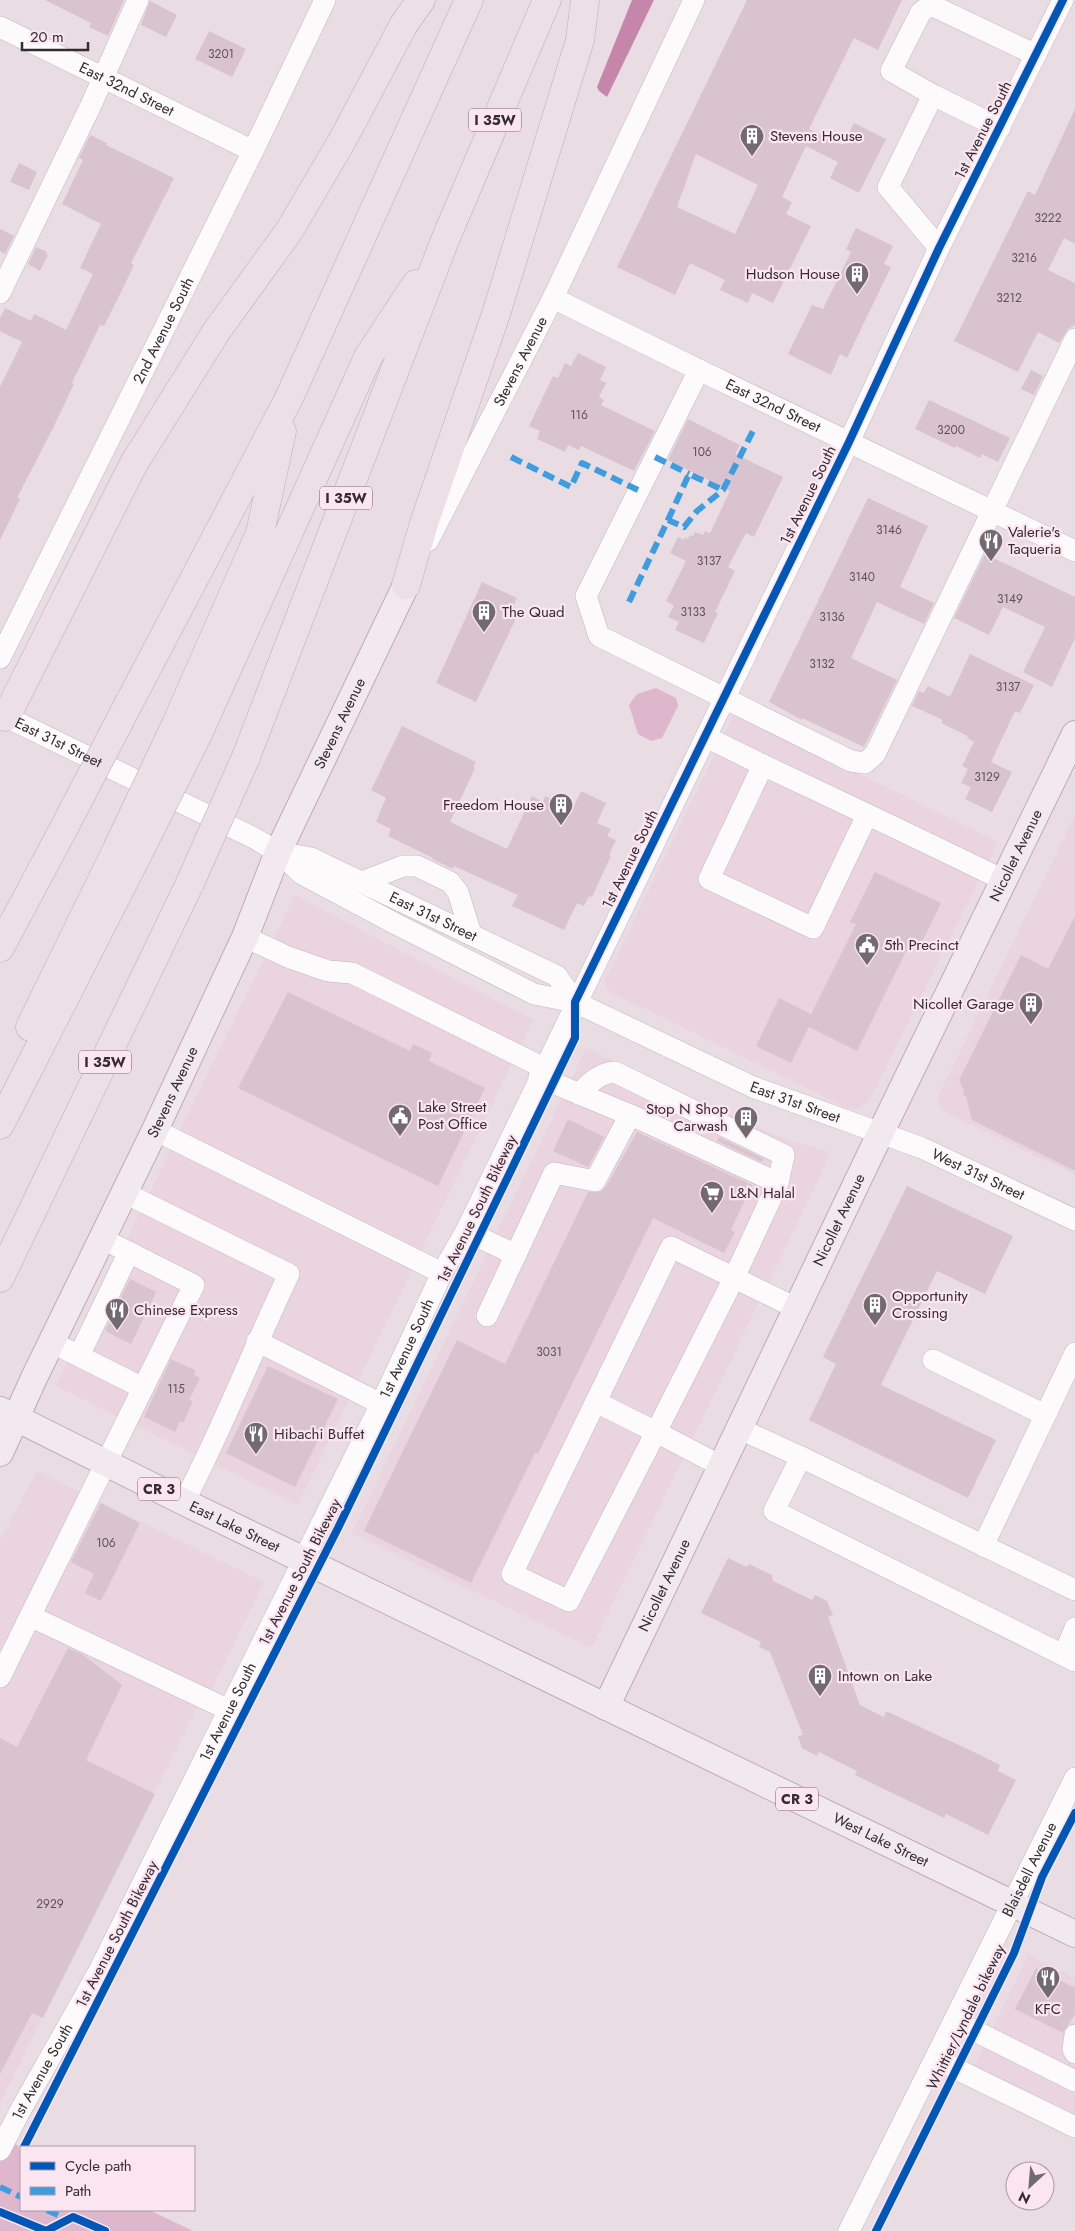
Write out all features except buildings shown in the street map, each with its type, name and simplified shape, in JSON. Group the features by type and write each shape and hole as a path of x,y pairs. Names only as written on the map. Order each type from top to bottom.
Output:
{"highway":[{"path":"2,720 133,465 216,332 290,231 342,141 404,24 421,0"},
{"path":"0,948 288,398 469,0"},
{"name":"I 35W","path":"0,1278 20,1241 190,883 246,757 445,240 547,0"},
{"path":"406,586 424,523 496,314 551,135 580,40 586,0"},
{"path":"0,1125 127,853 368,357 445,240"},
{"path":"187,729 260,533 288,398"},
{"path":"0,1085 127,853"}],"main road":[{"name":"Stevens Avenue","path":"0,1453 8,1414 51,1342 155,1130 245,936 278,852 406,586"},
{"name":"Nicollet Avenue","path":"606,1707 738,1428 1075,734"},
{"name":"East Lake Street","path":"8,1414 184,1502 304,1558 606,1707"},
{"name":"West Lake Street","path":"606,1707 1075,1934"}],"street":[{"path":"0,293 103,78 138,0"},
{"name":"2nd Avenue South","path":"0,658 253,151 325,0"},
{"name":"Stevens Avenue","path":"406,586 553,298 694,0"},
{"name":"1st Avenue South","path":"2,2147 99,1970 381,1404 442,1273 466,1231 849,442 938,248 1063,0"},
{"path":"1000,128 933,95 891,70 921,12 931,5 1036,55"},
{"name":"East 32nd Street","path":"0,27 253,151"},
{"path":"933,95 888,187 938,248"},
{"name":"East 32nd Street","path":"553,298 1075,551"},
{"path":"699,370 586,596 599,636 851,761 865,763 875,754 1075,339"},
{"name":"East 31st Street","path":"2,720 245,834 278,852 302,874 534,994 576,1002 753,1087 818,1112 881,1132"},
{"path":"706,737 1004,880"},
{"path":"763,765 710,879 718,883 813,928 867,815"},
{"name":"East 31st Street","path":"278,852 311,858 557,976 576,1002"},
{"path":"362,882 403,866 417,866 450,882 458,892 471,934"},
{"path":"245,936 288,957 328,972 352,973 579,1094 630,1115 778,1183"},
{"path":"579,1094 594,1078 608,1072 615,1072 784,1155 778,1183 734,1278 569,1601 512,1574 671,1247 734,1278 796,1308"},
{"path":"487,1316 554,1173 596,1181 630,1115"},
{"path":"155,1130 442,1273"},
{"name":"West 31st Street","path":"881,1132 922,1148 1075,1220"},
{"path":"123,1192 289,1274 257,1341 202,1467 184,1502"},
{"path":"466,1231 516,1255"},
{"path":"0,1677 194,1285 101,1238"},
{"path":"79,1356 129,1252"},
{"path":"257,1341 381,1404"},
{"path":"51,1342 143,1388"},
{"path":"983,1546 1075,1354"},
{"path":"933,1360 1045,1415"},
{"path":"596,1402 721,1466"},
{"path":"738,1428 1075,1590"},
{"path":"801,1457 774,1511 1069,1658 1075,1628"},
{"path":"30,1616 229,1710"},
{"name":"Blaisdell Avenue","path":"849,2231 1014,1904 1075,1778"},
{"path":"954,2021 1075,2081"},
{"path":"1075,2035 1073,2049 1075,2054"},
{"path":"936,2059 1075,2127"}],"shaded area":[{"path":"632,0 654,0 607,97 597,87"},
{"path":"656,688 676,698 678,706 662,738 651,741 638,734 629,705 637,694"},
{"path":"735,712 998,842 869,1101 859,1108 849,1109 612,993 606,988 605,980"},
{"name":"Nicollet Garage","path":"1075,815 1075,1175 943,1111 937,1099"},
{"path":"295,895 533,1020 298,1505 55,1386"},
{"path":"586,1048 769,1133 828,1152 827,1162 591,1648 352,1533"},
{"path":"37,1471 264,1582 211,1691 47,1612 40,1627 198,1705 0,2102 0,1540"},
{"path":"1028,1955 1075,1978 1075,2118 973,2069"},
{"path":"0,2137 20,2147 20,2211 151,2211 193,2231 0,2231"}],"marked path":[{"path":"629,602 668,520 684,527 697,511 723,490 754,429"},
{"path":"511,457 571,487 582,463 638,490"},
{"path":"655,457 689,474"},
{"path":"668,520 689,474 723,490"},
{"path":"0,2187 20,2197"},
{"path":"49,2211 69,2220"}],"cycle path":[{"name":"1st Avenue South Bikeway","path":"25,2146 338,1528 575,1038 575,1002 849,442 939,248 1063,0"},
{"name":"Whittier/Lyndale bikeway","path":"876,2231 1014,1953 1042,1877 1075,1813"},
{"path":"0,2212 46,2231 73,2217 105,2231"}],"place":[{"name":"Stevens House","path":"752,157"},
{"name":"Hudson House","path":"857,295"},
{"name":"Valerie's Taqueria","path":"991,562"},
{"name":"The Quad","path":"484,633"},
{"name":"Freedom House","path":"561,826"},
{"name":"5th Precinct","path":"867,966"},
{"name":"Nicollet Garage","path":"1031,1025"},
{"name":"Lake Street Post Office","path":"400,1137"},
{"name":"Stop N Shop Carwash","path":"746,1139"},
{"name":"L&N Halal","path":"712,1214"},
{"name":"Opportunity Crossing","path":"875,1326"},
{"name":"Chinese Express","path":"117,1331"},
{"name":"Hibachi Buffet","path":"256,1455"},
{"name":"Intown on Lake","path":"820,1697"},
{"name":"KFC","path":"1048,1999"}]}
